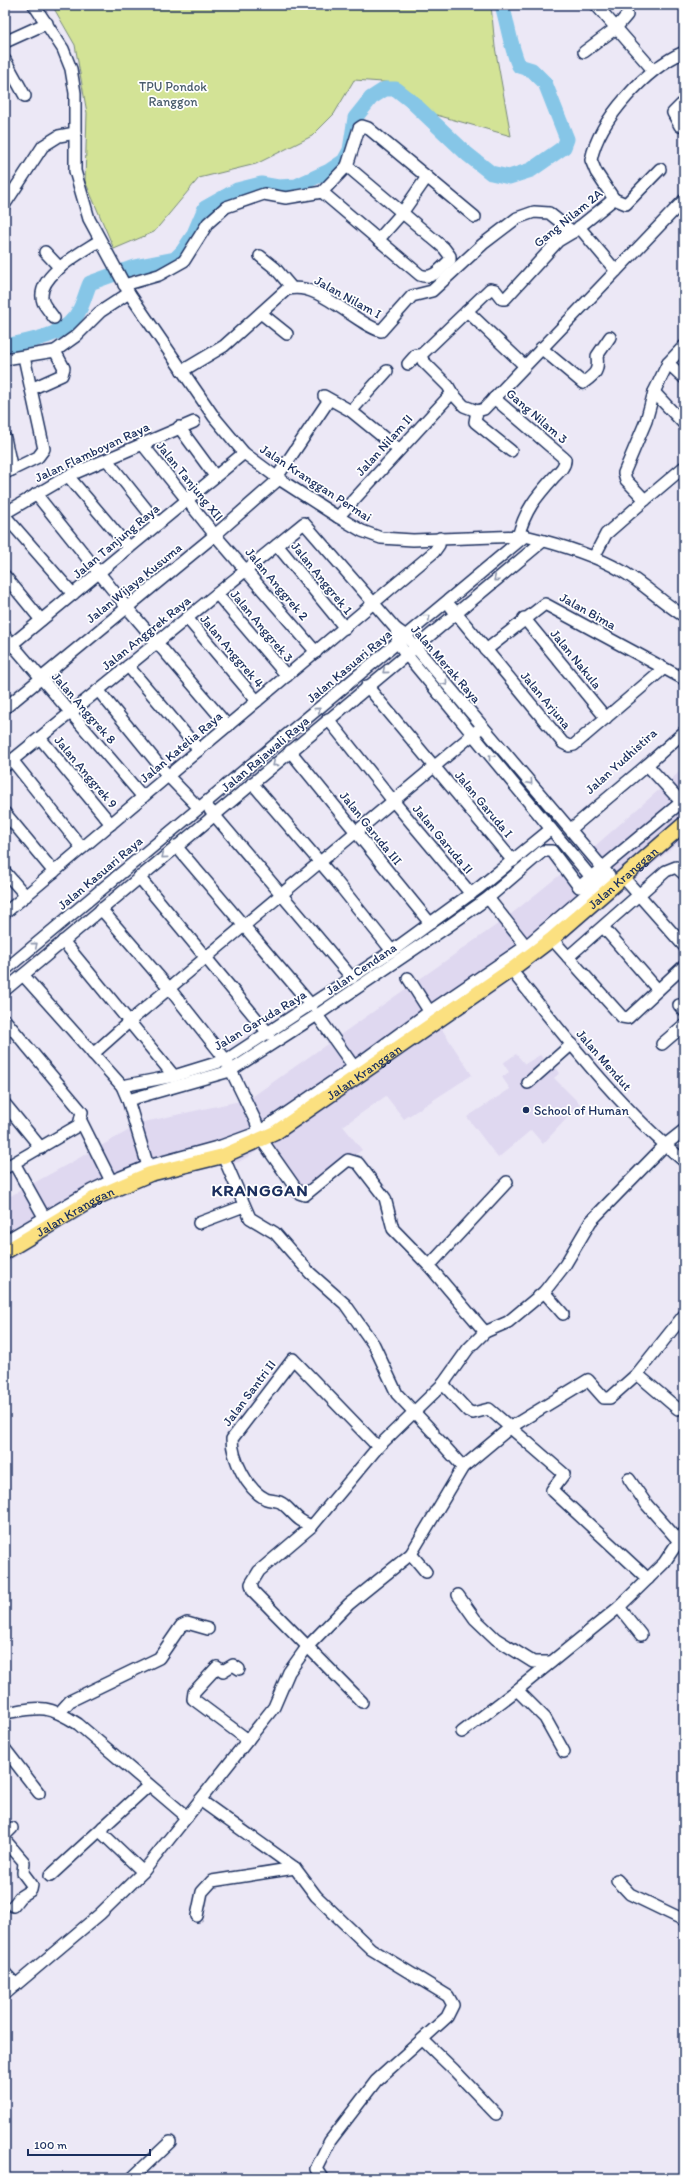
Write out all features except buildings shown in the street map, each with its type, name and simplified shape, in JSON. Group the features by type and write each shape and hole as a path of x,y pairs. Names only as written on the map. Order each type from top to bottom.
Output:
{"main road":[{"name":"Jalan Kranggan","path":"5,1252 47,1222 149,1170 223,1156 260,1136 280,1129 432,1016 511,970 552,939 598,885 613,876 684,824"}],"street":[{"name":"Jalan Kranggan Permai","path":"34,5 63,48 70,70 75,93 75,170 89,219 125,286 214,417 244,453 278,478 362,531 381,538 413,540 440,538 521,537 543,541 594,557 623,571 684,616"},
{"path":"596,5 653,70"},
{"path":"584,52 616,28 627,15"},
{"path":"5,42 47,23"},
{"name":"Gang Nilam 2A","path":"408,364 416,354 421,355 490,289 495,290 502,299 505,298 558,241 576,230 614,199 596,172 591,157 613,111 653,70 672,57 684,52"},
{"path":"5,60 25,96"},
{"path":"680,126 673,113 684,102"},
{"path":"5,359 55,351 76,336 125,286 159,275 184,261 208,223 226,207 264,194 286,198 322,192 347,166 359,128 362,126 368,128 475,217"},
{"path":"5,204 43,146 59,136 75,133"},
{"path":"322,192 420,275 425,277 432,276 450,260 450,256 444,248 347,166"},
{"path":"614,199 626,204 660,169"},
{"path":"378,240 402,213 427,177"},
{"path":"421,355 423,361 448,386 464,406 477,411 484,409 524,365 684,200"},
{"name":"Jalan Nilam I","path":"292,288 300,287 315,292 381,331 412,296 432,291 483,244 517,218 534,212 549,213 576,230"},
{"path":"576,230 616,271"},
{"path":"54,318 43,302 42,288 46,281 60,268 99,240"},
{"path":"45,252 60,268"},
{"path":"182,371 224,346 262,314 286,290 292,288 275,268 260,256"},
{"path":"466,311 524,365"},
{"path":"262,314 287,334"},
{"path":"541,348 583,383 595,373 599,366 597,356 610,338"},
{"path":"644,500 626,480 624,473 646,421 654,392 668,363 684,346"},
{"path":"30,388 62,375 64,368 55,351"},
{"path":"5,438 9,472 38,457 44,449 24,357"},
{"path":"668,363 684,378"},
{"path":"387,371 351,411 399,450"},
{"name":"Jalan Nilam II","path":"338,517 452,392"},
{"path":"654,392 684,424"},
{"name":"Jalan Wijaya Kusuma","path":"5,708 215,535 278,478 327,398 351,411"},
{"name":"Gang Nilam 3","path":"494,398 565,459 564,466 530,506 523,517 521,537"},
{"path":"477,411 474,421 476,424 511,451"},
{"name":"Jalan Flamboyan Raya","path":"5,513 68,476 143,445 179,427 194,422"},
{"path":"179,427 216,476"},
{"name":"Jalan Tanjung XII","path":"143,445 188,499 215,535"},
{"name":"Jalan Tanjung Raya","path":"7,643 41,620 244,453"},
{"path":"107,460 158,524"},
{"path":"594,557 606,534 684,467"},
{"path":"68,476 129,548"},
{"path":"36,494 127,607 228,726"},
{"path":"5,516 73,594"},
{"name":"Jalan Anggrek Raya","path":"8,763 304,523 375,603"},
{"name":"Jalan Anggrek 2","path":"215,535 247,569 316,652"},
{"name":"Jalan Kasuari Raya","path":"5,970 402,640 521,537"},
{"name":"Jalan Katelia Raya","path":"5,913 375,603 434,552 439,546 440,538"},
{"name":"Jalan Rajawali Raya","path":"5,990 410,650 543,541"},
{"name":"Jalan Anggrek 1","path":"277,545 345,628"},
{"path":"5,576 41,620"},
{"name":"Jalan Anggrek 3","path":"217,594 287,676"},
{"name":"Jalan Arjuna","path":"446,602 565,745 574,745 663,669"},
{"name":"Jalan Merak Raya","path":"375,603 396,629 402,640 473,735 598,885"},
{"name":"Jalan Bima","path":"486,650 542,604 549,606 684,679"},
{"name":"Jalan Anggrek 4","path":"187,618 257,701"},
{"name":"Jalan Nakula","path":"524,618 606,718"},
{"name":"Jalan Anggrek 8","path":"7,643 40,678 142,797"},
{"name":"Jalan Merak Raya","path":"410,650 573,824 613,876 639,895 684,946"},
{"path":"128,666 198,750"},
{"name":"Jalan Garuda I","path":"367,686 513,861"},
{"path":"98,690 168,776 201,806 214,815 352,978"},
{"name":"Jalan Garuda II","path":"328,719 394,802 471,894"},
{"name":"Jalan Yudhistira","path":"573,824 684,723"},
{"path":"93,1054 169,988 394,802 434,766 482,727"},
{"path":"573,824 647,765 684,732"},
{"name":"Jalan Anggrek 9","path":"40,738 111,824"},
{"name":"Jalan Garuda III","path":"290,751 355,833 430,923"},
{"path":"8,763 82,848"},
{"path":"5,1241 47,1222 92,1190 111,1181 221,1146 260,1136 354,1067 432,1016 526,946 598,885 613,876 683,803 647,765"},
{"path":"252,783 392,951"},
{"path":"5,813 54,872"},
{"name":"Jalan Garuda Raya","path":"122,1086 228,1066 268,1034 314,1011 352,978 471,894 551,829"},
{"path":"176,846 314,1011 354,1067"},
{"name":"Jalan Cendana","path":"128,1100 228,1066 488,898 545,850 552,852 579,888 598,885"},
{"path":"568,957 666,871 674,867 681,871"},
{"path":"5,872 26,896"},
{"path":"139,878 268,1034"},
{"path":"488,898 526,946"},
{"path":"101,910 169,988 228,1066 250,1109 260,1136 299,1194 303,1195 348,1160 358,1163 385,1198 394,1229 429,1266 485,1332"},
{"path":"603,927 658,990"},
{"path":"552,939 622,1017 628,1018 684,966"},
{"path":"63,941 174,1076"},
{"name":"Jalan Mendut","path":"511,970 616,1095 665,1145 684,1161"},
{"path":"23,975 122,1086 128,1100 149,1170"},
{"path":"408,978 432,1016"},
{"path":"5,1020 82,1112 79,1125 9,1166 47,1222"},
{"path":"662,1044 684,1025"},
{"path":"528,1083 572,1044"},
{"path":"5,1104 41,1148"},
{"path":"81,1121 111,1181"},
{"path":"362,1702 306,1647 253,1590 251,1584 259,1571 312,1526 378,1447 442,1384 468,1349 485,1332 508,1322 544,1292 565,1265 591,1221 665,1145 684,1130"},
{"path":"223,1156 250,1218 275,1233 310,1273 345,1304 374,1345 398,1394 463,1468"},
{"path":"429,1266 507,1182"},
{"path":"199,1223 244,1206"},
{"path":"544,1292 563,1314"},
{"path":"5,1994 100,1914 143,1872 274,1706 290,1672 306,1647 349,1604 411,1554 463,1468 511,1427 588,1380 607,1399 637,1374 684,1315"},
{"name":"Jalan Santri II","path":"312,1526 300,1522 282,1503 266,1499 256,1492 239,1468 232,1448 232,1439 293,1359 378,1447"},
{"path":"637,1374 678,1408"},
{"path":"442,1384 468,1411 473,1413 490,1409 564,1474 552,1490 648,1579"},
{"path":"462,1732 518,1690 619,1607 664,1564 681,1536 647,1505 629,1479"},
{"path":"411,1554 426,1572"},
{"path":"458,1595 476,1618 496,1639 533,1662 551,1662"},
{"path":"619,1607 641,1635"},
{"path":"60,1712 70,1701 159,1658 181,1626 187,1622 208,1629"},
{"path":"239,1669 233,1665 223,1671 217,1667 194,1692 193,1699 248,1740"},
{"path":"518,1690 545,1718 564,1752"},
{"path":"5,1713 41,1707 60,1712 78,1724 148,1786 187,1817"},
{"path":"5,1749 39,1793"},
{"path":"50,1876 148,1786"},
{"path":"200,1800 295,1868 316,1896 371,1949 448,1996 453,2007 447,2018 376,2081 330,2141 316,2170 322,2178"},
{"path":"103,1827 103,1834 143,1872"},
{"path":"5,1840 24,1862 23,1873 32,1885 31,1890 20,1897 13,1906"},
{"path":"197,1916 202,1892 212,1881 295,1868"},
{"path":"617,1880 630,1894 684,1920"},
{"path":"5,1973 16,1985"},
{"path":"423,2040 496,2114"},
{"path":"132,2178 170,2142"}],"shaded area":[{"path":"684,768 684,838 538,961 441,1028 472,1075 404,1119 386,1096 343,1126 362,1150 299,1194 266,1146 239,1162 168,1175 117,1197 106,1197 5,1264 5,1199 144,1122 249,1099 505,919 587,853"},
{"name":"School of Human","path":"516,1054 525,1064 540,1055 545,1061 549,1059 560,1073 554,1078 580,1104 543,1144 531,1130 498,1158 467,1117 510,1089 502,1077 509,1072 503,1063"}],"green space":[{"name":"TPU Pondok Ranggon","path":"52,5 491,5 495,47 511,136 433,114 397,83 354,80 334,114 312,136 256,164 199,178 154,232 114,249 85,181 87,113 75,45"}],"waterway":[{"path":"5,346 47,336 66,326 80,309 90,283 134,267 175,259 183,251 193,236 205,208 237,190 261,184 278,187 296,186 329,171 344,161 350,150 355,118 371,98 385,89 396,89 410,100 467,154 491,173 509,177 531,170 564,147 567,139 545,83 532,70 519,66 511,43 502,5"}],"place":[{"name":"School of Human","path":"526,1110"}],"district":[{"name":"KRANGGAN","path":"260,1190"}]}
